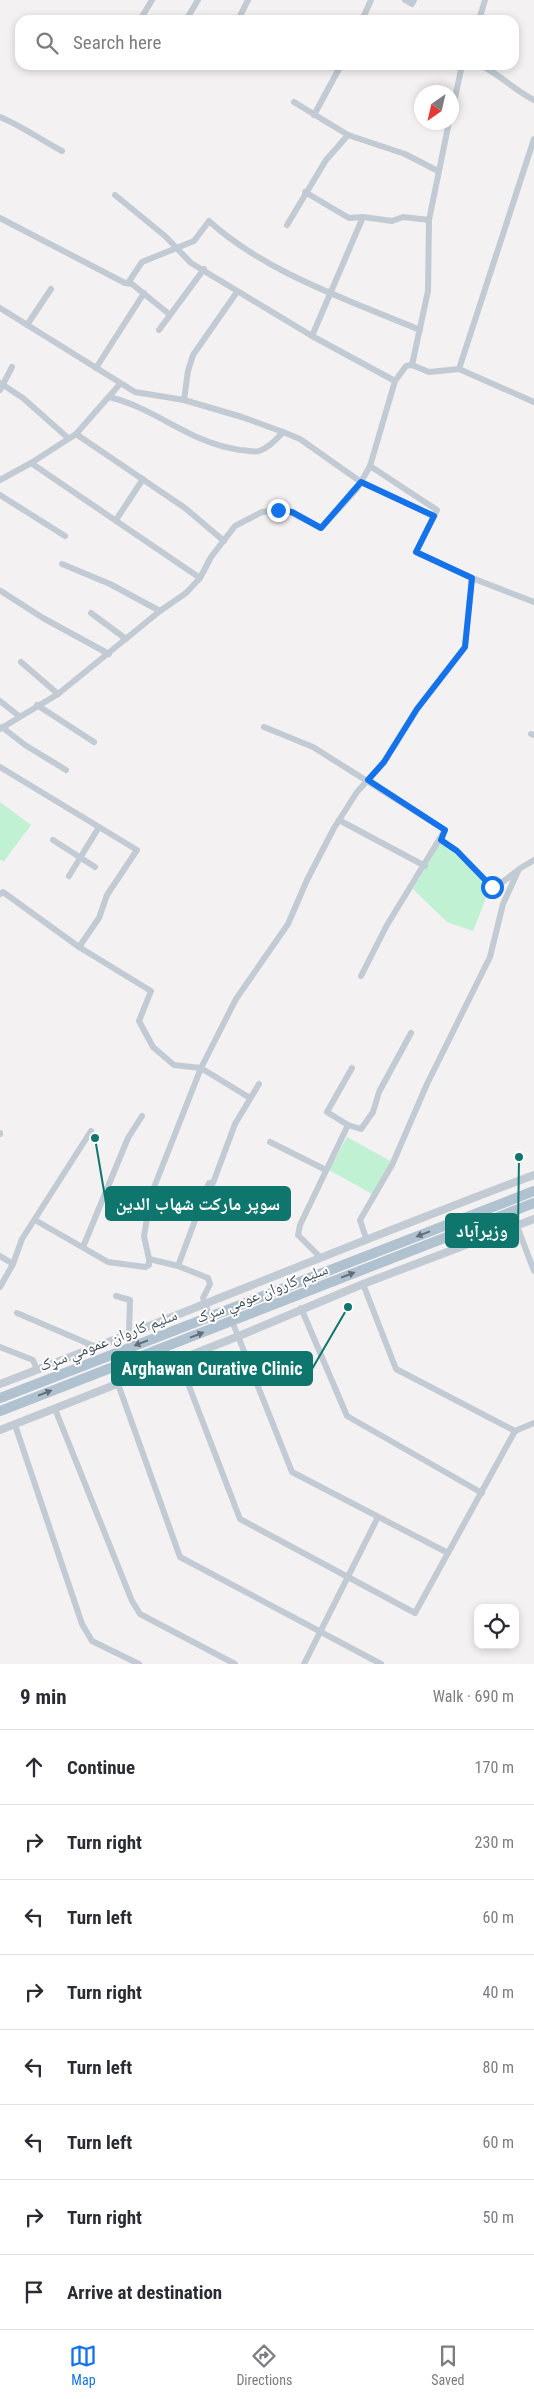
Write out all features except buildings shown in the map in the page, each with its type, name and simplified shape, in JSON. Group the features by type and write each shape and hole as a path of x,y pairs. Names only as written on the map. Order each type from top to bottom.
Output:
{"main road":[{"name":"سلیم کاروان عمومي سړک","path":"0,1398 534,1191"},
{"name":"سلیم کاروان عومي سړک","path":"0,1411 534,1203"},
{"path":"480,1212 483,1223"}],"street":[{"path":"143,15 152,0"},
{"path":"189,15 198,0"},
{"path":"240,15 248,0"},
{"path":"364,15 372,0"},
{"path":"405,0 412,4 414,0"},
{"path":"480,15 485,0"},
{"path":"314,115 338,70"},
{"path":"458,85 461,70"},
{"path":"490,70 503,77 507,83 534,100"},
{"path":"294,102 348,136 405,154 438,171"},
{"path":"0,117 28,130 42,141 62,151"},
{"path":"412,365 428,291 429,220 447,130"},
{"path":"287,224 326,160 348,136"},
{"path":"459,369 534,138"},
{"path":"306,192 349,218 363,217 392,221 403,217 429,220"},
{"path":"115,195 165,236 191,263 204,269 237,292 312,336 395,381"},
{"path":"312,336 363,217"},
{"path":"0,218 128,283 144,293 169,314"},
{"path":"128,283 142,262 174,247 184,247 194,241 209,222 230,240 258,258 332,293 420,330"},
{"path":"158,330 204,269"},
{"path":"27,325 51,288"},
{"path":"184,400 188,371 193,356 237,292"},
{"path":"96,368 144,293"},
{"path":"0,308 120,384 146,396 184,400 300,439 361,482 434,516"},
{"path":"66,770 1,728 58,694 160,611 186,593 200,578 211,557 235,526 262,512 278,510 292,512 321,528 361,482 370,466 395,381 406,366 412,365 429,372 459,369 534,402"},
{"path":"12,367 1,386 23,398 68,438"},
{"path":"0,478 31,464 76,434 120,384"},
{"path":"109,397 126,401 194,438 219,447 259,452 275,442 283,432"},
{"path":"76,434 185,508 224,541"},
{"path":"31,464 200,578"},
{"path":"370,466 436,508 416,552 472,578 534,602"},
{"path":"116,520 143,479"},
{"path":"0,495 65,536"},
{"path":"62,564 110,584 160,611"},
{"path":"35,1220 114,1264 145,1267 149,1264 144,1236 151,1195 201,1068 236,999 288,924 307,880 339,820 357,792 384,762 417,709 465,647 472,578"},
{"path":"0,591 43,618 109,654"},
{"path":"91,613 126,639"},
{"path":"21,662 58,694"},
{"path":"0,701 19,716"},
{"path":"37,705 94,742"},
{"path":"264,726 313,747 445,830 441,840 387,925 361,976"},
{"path":"0,767 100,826 137,852 107,895 99,918 79,947"},
{"path":"339,820 425,866"},
{"path":"69,876 100,826"},
{"path":"53,840 95,867"},
{"path":"441,840 457,851 492,887 496,887 534,860"},
{"path":"366,1238 360,1220 392,1165 427,1084 490,957 504,904 519,869"},
{"path":"0,894 3,892 79,947 151,991 139,1021 149,1041 174,1065 201,1068 250,1098"},
{"path":"352,1068 327,1112 348,1125 361,1129 373,1112 379,1092 411,1033"},
{"path":"178,1266 209,1184 213,1183 235,1124 259,1084"},
{"path":"83,1246 128,1138 142,1116"},
{"path":"320,1257 298,1235 300,1225 348,1125"},
{"path":"0,1287 13,1264 22,1239 91,1131"},
{"path":"270,1142 326,1170"},
{"path":"0,1384 205,1304 366,1238 534,1175"},
{"path":"0,1430 179,1360 301,1308 534,1219"},
{"path":"517,1226 534,1271"},
{"path":"0,1256 13,1264"},
{"path":"149,1259 178,1266 208,1278 210,1284 203,1298 210,1317"},
{"path":"363,1284 396,1369 515,1431"},
{"path":"116,1296 130,1300 129,1334"},
{"path":"301,1308 347,1416 482,1493"},
{"path":"17,1313 96,1347"},
{"path":"232,1321 292,1472 448,1553"},
{"path":"0,1347 33,1360 37,1370"},
{"path":"179,1360 240,1519 415,1612 515,1431 534,1423"},
{"path":"118,1384 180,1557 381,1664"},
{"path":"55,1409 132,1601 140,1614 235,1664"},
{"path":"14,1425 82,1624 92,1641 140,1664"},
{"path":"304,1664 378,1517"}],"green space":[{"path":"0,802 31,825 4,861 0,860"},
{"path":"440,843 455,854 490,888 473,931 447,922 413,889"},
{"path":"347,1137 392,1162 374,1195 329,1170"}],"place":[{"name":"سوپر مارکت شهاب الدین","path":"95,1138"},
{"name":"وزیرآباد","path":"519,1157"},
{"name":"Arghawan Curative Clinic","path":"348,1307"}],"route":[{"path":"278,510 292,512 321,528 357,489 361,482 434,516 416,552 472,578 465,647 417,709 384,762 368,780 445,830 441,840 457,851 492,887"}]}
